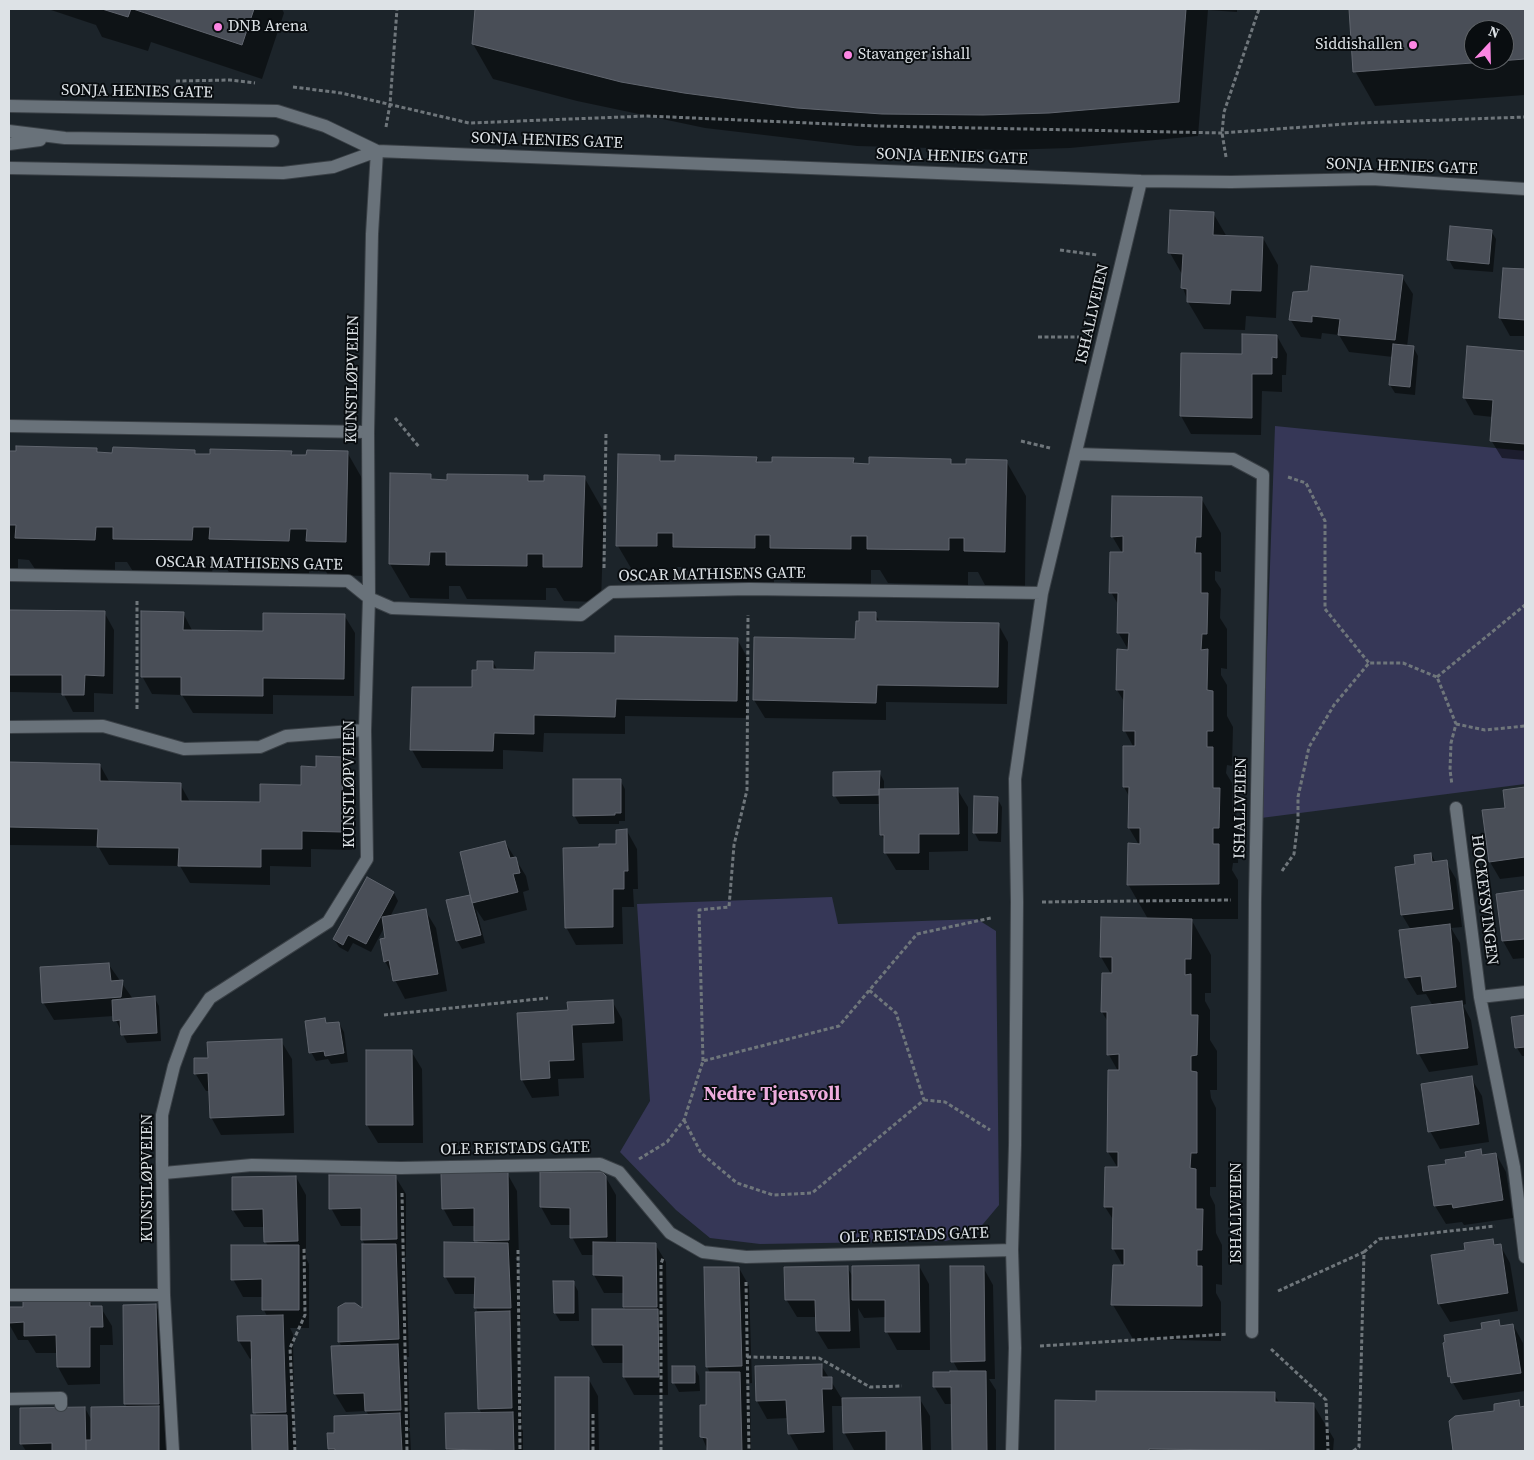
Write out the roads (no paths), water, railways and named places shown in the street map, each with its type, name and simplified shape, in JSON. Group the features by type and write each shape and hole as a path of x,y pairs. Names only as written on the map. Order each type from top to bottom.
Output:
{"street":[{"name":"SONJA HENIES GATE","path":"9,106 277,111 325,126 377,151"},
{"path":"9,132 65,138 274,141"},
{"path":"9,144 65,138"},
{"name":"SONJA HENIES GATE","path":"9,168 284,173 333,167 377,151 1141,181 1231,182 1372,179 1525,189"},
{"name":"KUNSTLØPVEIEN","path":"173,1451 164,1296 162,1115 174,1066 186,1033 210,998 328,922 366,859 365,730 369,598 368,432 372,234 377,151"},
{"name":"ISHALLVEIEN","path":"1012,1451 1015,1348 1012,1250 1015,1145 1016,912 1014,779 1042,593 1077,454 1141,181"},
{"path":"9,426 368,432"},
{"name":"ISHALLVEIEN","path":"1077,454 1233,459 1264,475 1255,900 1252,1332"},
{"name":"OSCAR MATHISENS GATE","path":"9,575 348,581 369,598 392,608 580,615 611,592 749,589 1042,593"},
{"path":"9,727 103,726 184,749 260,747 286,736 365,730"},
{"name":"HOCKEYSVINGEN","path":"1456,808 1480,997 1514,1167 1525,1257"},
{"path":"1480,997 1525,992"},
{"name":"OLE REISTADS GATE","path":"164,1173 252,1165 401,1168 600,1164 619,1172 670,1233 703,1252 746,1257 1012,1250"},
{"path":"9,1295 164,1296"},
{"path":"9,1399 61,1398 61,1405"}],"place":[{"name":"DNB Arena","path":"218,27"},
{"name":"Siddishallen","path":"1413,45"},
{"name":"Stavanger ishall","path":"848,55"}],"district":[{"name":"Nedre Tjensvoll","path":"772,1095"}]}
